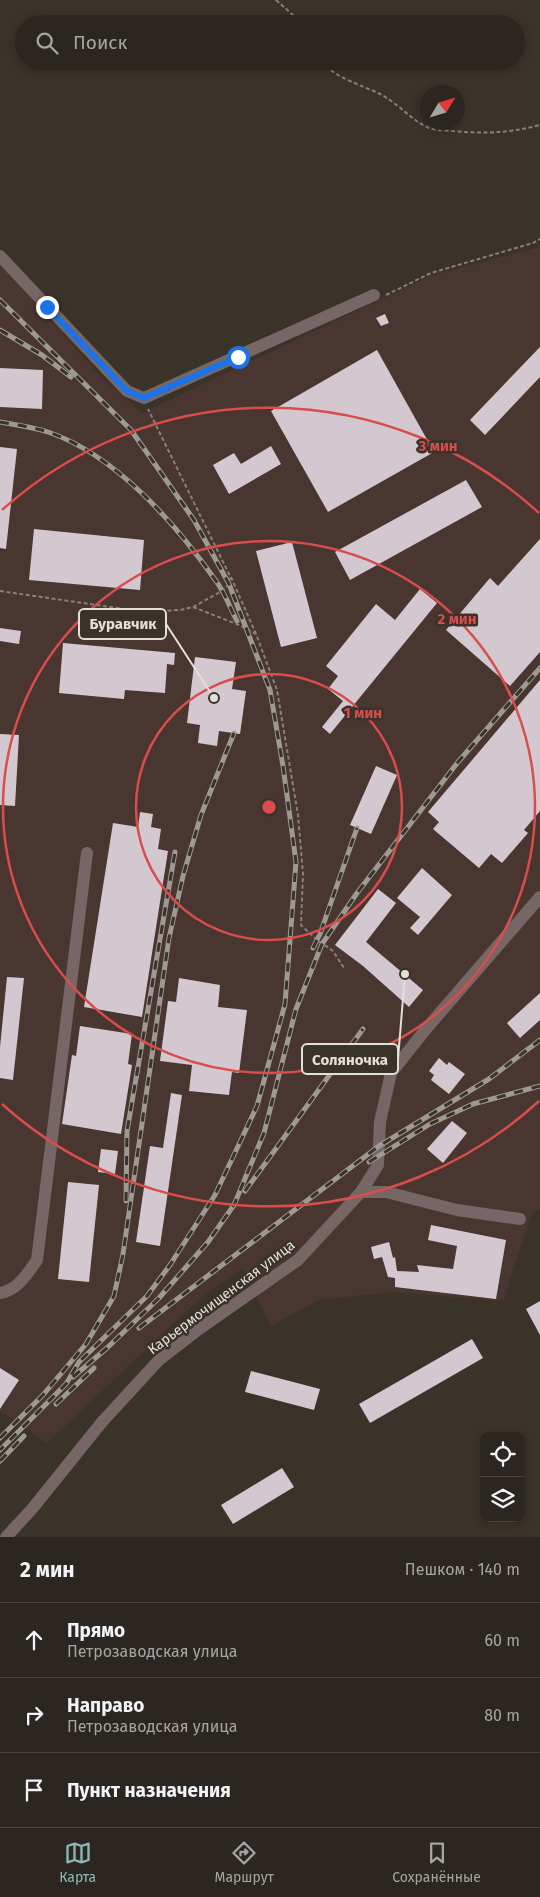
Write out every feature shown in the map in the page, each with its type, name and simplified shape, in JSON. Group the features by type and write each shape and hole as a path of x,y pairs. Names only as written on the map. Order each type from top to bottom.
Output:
{"street":[{"path":"0,256 127,391 144,398 378,296"},
{"path":"0,1293 6,1292 22,1280 37,1260 86,853"},
{"name":"Карьермочищенская улица","path":"6,1537 32,1509 102,1422 159,1360 222,1312 298,1260 360,1192 378,1165 380,1122 391,1073 426,1029 540,897"},
{"path":"360,1192 386,1192 457,1210 520,1219"}],"path":[{"path":"276,0 294,15"},
{"path":"334,70 349,82 380,94 431,129 479,133 516,132 540,125"},
{"path":"378,296 431,273 533,243 540,239"},
{"path":"144,398 154,424 230,576 256,634 277,690 298,815 303,874 301,925 317,940 333,951 344,968"},
{"path":"0,591 145,612 180,610 193,607 226,588 229,584 230,576"},
{"path":"193,607 239,625 256,634"}],"shaded area":[{"path":"540,247 540,1208 532,1214 503,1301 394,1292 319,1300 271,1326 242,1269 204,1295 47,1443 0,1411 0,263 103,379 142,413 432,275"}],"building":[{"path":"385,314 389,323 381,326 376,318"},
{"path":"540,347 540,377 485,435 470,420"},
{"path":"377,350 434,452 328,512 271,411"},
{"path":"0,368 43,370 42,409 0,407"},
{"path":"271,446 281,464 229,494 213,465 234,453 241,464"},
{"path":"0,447 17,449 6,549 0,548"},
{"path":"466,480 482,507 350,580 335,552"},
{"path":"34,529 144,540 140,590 29,580"},
{"path":"540,539 540,652 510,686 446,630 490,578 498,586"},
{"path":"292,542 317,638 281,647 256,551"},
{"path":"420,589 437,603 330,734 322,727 343,701 328,689 338,676 326,666 376,604 395,620"},
{"path":"0,628 21,631 19,644 0,641"},
{"path":"63,643 175,653 174,665 167,664 165,693 125,690 124,699 59,693"},
{"path":"195,657 236,662 232,689 246,691 240,734 219,731 217,746 198,743 200,725 187,723"},
{"path":"540,680 540,811 524,830 528,833 502,863 491,854 479,868 433,829 439,822 428,812"},
{"path":"0,734 19,735 15,806 0,805"},
{"path":"376,766 397,775 371,834 350,825"},
{"path":"140,812 153,814 151,827 161,829 158,849 168,851 142,1017 84,1007 113,823 138,827"},
{"path":"422,868 452,895 418,935 410,928 420,917 397,898"},
{"path":"378,889 396,903 366,942 423,990 409,1007 363,966 335,945"},
{"path":"7,977 24,978 13,1080 0,1078 0,1047"},
{"path":"179,978 220,985 218,1007 247,1010 239,1073 232,1072 229,1095 189,1091 192,1065 160,1061 168,1001 176,1002"},
{"path":"540,993 540,1020 520,1038 507,1023"},
{"path":"80,1026 132,1034 128,1064 132,1065 121,1134 62,1124 72,1055 76,1056"},
{"path":"439,1058 447,1065 449,1062 465,1074 449,1094 431,1080 434,1075 429,1071"},
{"path":"171,1093 182,1095 160,1246 136,1242 150,1146 163,1148"},
{"path":"452,1121 467,1133 443,1163 427,1149"},
{"path":"101,1149 118,1151 115,1174 98,1172"},
{"path":"68,1182 99,1185 89,1282 58,1279"},
{"path":"431,1225 506,1240 496,1299 395,1287 395,1278 388,1277 382,1257 374,1259 371,1247 389,1242 393,1258 395,1257 397,1271 419,1272 417,1265 453,1269 457,1246 428,1240"},
{"path":"540,1301 540,1335 526,1309"},
{"path":"472,1339 483,1358 370,1423 359,1404"},
{"path":"0,1368 19,1380 0,1409"},
{"path":"251,1371 320,1389 314,1410 245,1392"},
{"path":"282,1468 294,1487 233,1524 221,1505"}],"railway":[{"path":"0,300 131,430 194,520 229,584 270,690 296,862 285,1004 257,1106 215,1195 170,1265 147,1296 79,1362 66,1384 0,1450"},
{"path":"0,330 42,355 71,377"},
{"path":"0,422 48,432 73,443 97,457 120,474 163,515 200,559 225,596 237,621"},
{"path":"73,1377 107,1348 159,1298 208,1242 234,1205 264,1133 296,1009 322,944 357,893 458,762 540,668"},
{"path":"0,1438 43,1395 86,1344 114,1296 123,1254 169,938 183,876 201,815 234,733"},
{"path":"313,948 320,934 357,828"},
{"path":"126,1201 127,1131 175,852"},
{"path":"245,1191 363,1029"},
{"path":"139,1328 379,1146 489,1079 540,1040"},
{"path":"369,1162 430,1124 473,1104 540,1086"},
{"path":"56,1404 94,1368"},
{"path":"0,1461 24,1436"}],"place":[{"name":"Буравчик","path":"214,698"},
{"name":"Соляночка","path":"405,974"}],"route":[{"path":"47,307 127,391 144,398 238,357"}]}
